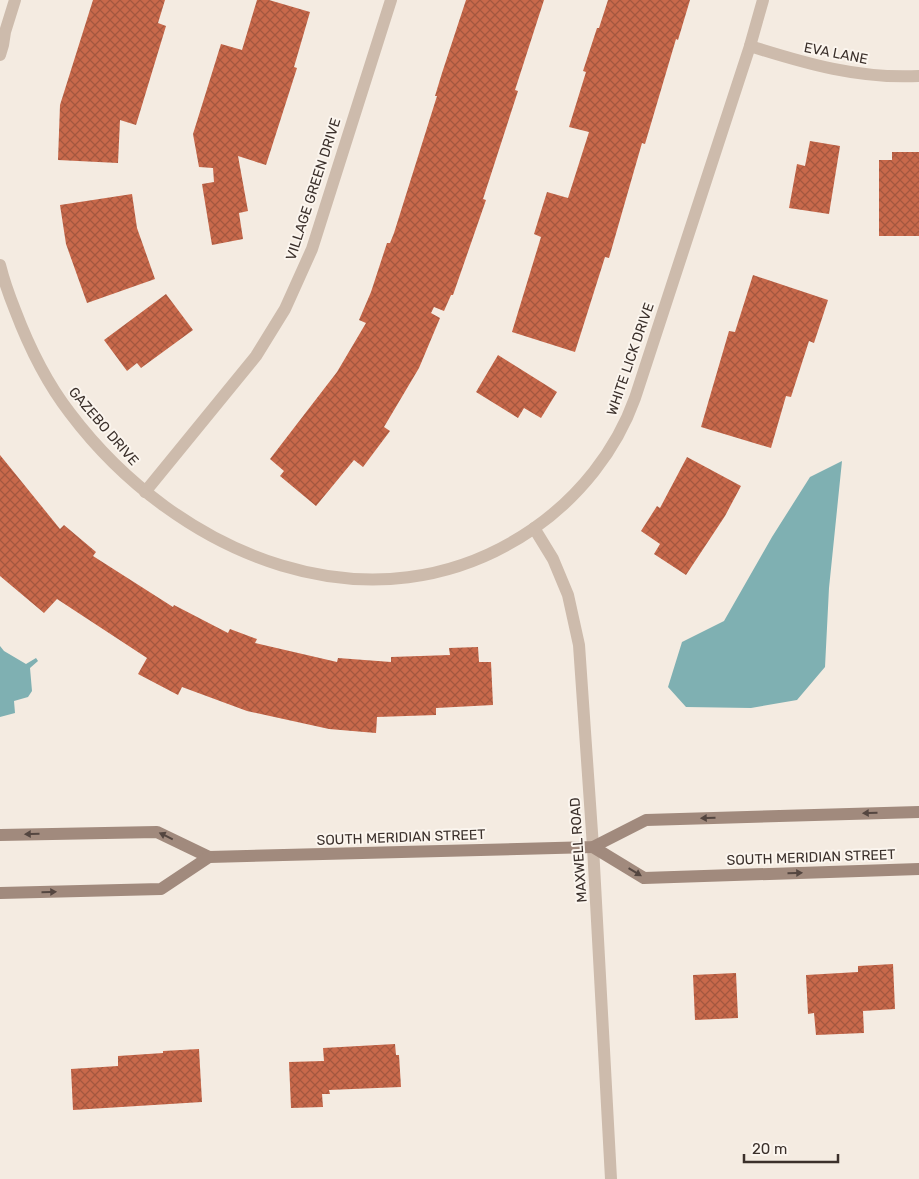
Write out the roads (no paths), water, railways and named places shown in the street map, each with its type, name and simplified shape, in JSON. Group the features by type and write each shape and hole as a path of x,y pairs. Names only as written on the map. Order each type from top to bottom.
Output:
{"main road":[{"name":"SOUTH MERIDIAN STREET","path":"0,835 157,832 210,858 593,847 646,820 919,812"},
{"name":"SOUTH MERIDIAN STREET","path":"593,847 644,878 919,869"},
{"path":"0,893 161,889 210,858"}],"street":[{"path":"0,55 15,0"},
{"name":"VILLAGE GREEN DRIVE","path":"145,492 256,356 285,308 312,249 391,0"},
{"name":"WHITE LICK DRIVE","path":"145,492 204,532 242,550 282,566 318,575 355,580 406,578 443,570 490,554 513,542 549,517 597,468 613,445 631,411 750,46 763,0"},
{"name":"EVA LANE","path":"750,46 799,62 844,72 881,76 919,76"},
{"name":"GAZEBO DRIVE","path":"0,265 4,286 24,336 56,394 76,421 112,462 145,492"},
{"name":"MAXWELL ROAD","path":"534,528 553,559 568,595 579,645 593,847 611,1179"}],"water":[{"path":"842,461 829,588 825,667 797,700 751,708 686,707 668,687 682,642 724,621 772,537 810,477"},
{"path":"0,646 4,651 26,664 36,658 38,661 30,668 32,691 28,697 14,701 15,713 0,717"}]}
